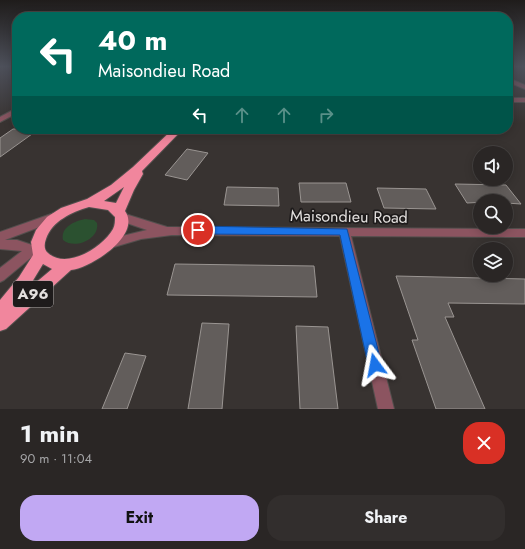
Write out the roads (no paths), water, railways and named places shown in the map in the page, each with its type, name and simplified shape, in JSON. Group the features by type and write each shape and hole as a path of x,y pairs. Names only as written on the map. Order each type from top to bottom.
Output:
{"highway":[{"name":"A96","path":"0,323 66,265 92,257 114,242 120,231 120,214 128,189 147,162 173,134"},
{"name":"A96","path":"0,312 24,282 37,252 39,237 49,223 57,216 72,208 89,203 117,186 147,162"},
{"name":"A96","path":"89,203 111,205 120,214"},
{"name":"A96","path":"37,252 51,262 66,265"}],"street":[{"path":"513,100 525,100"},
{"path":"0,120 12,113"},
{"path":"120,214 144,225 172,231"},
{"path":"0,237 57,216"},
{"path":"114,242 141,235 172,231"},
{"name":"Maisondieu Road","path":"172,231 525,233"},
{"path":"344,231 386,409"},
{"path":"0,244 17,245 37,252"},
{"path":"0,276 13,264 37,252"}]}
